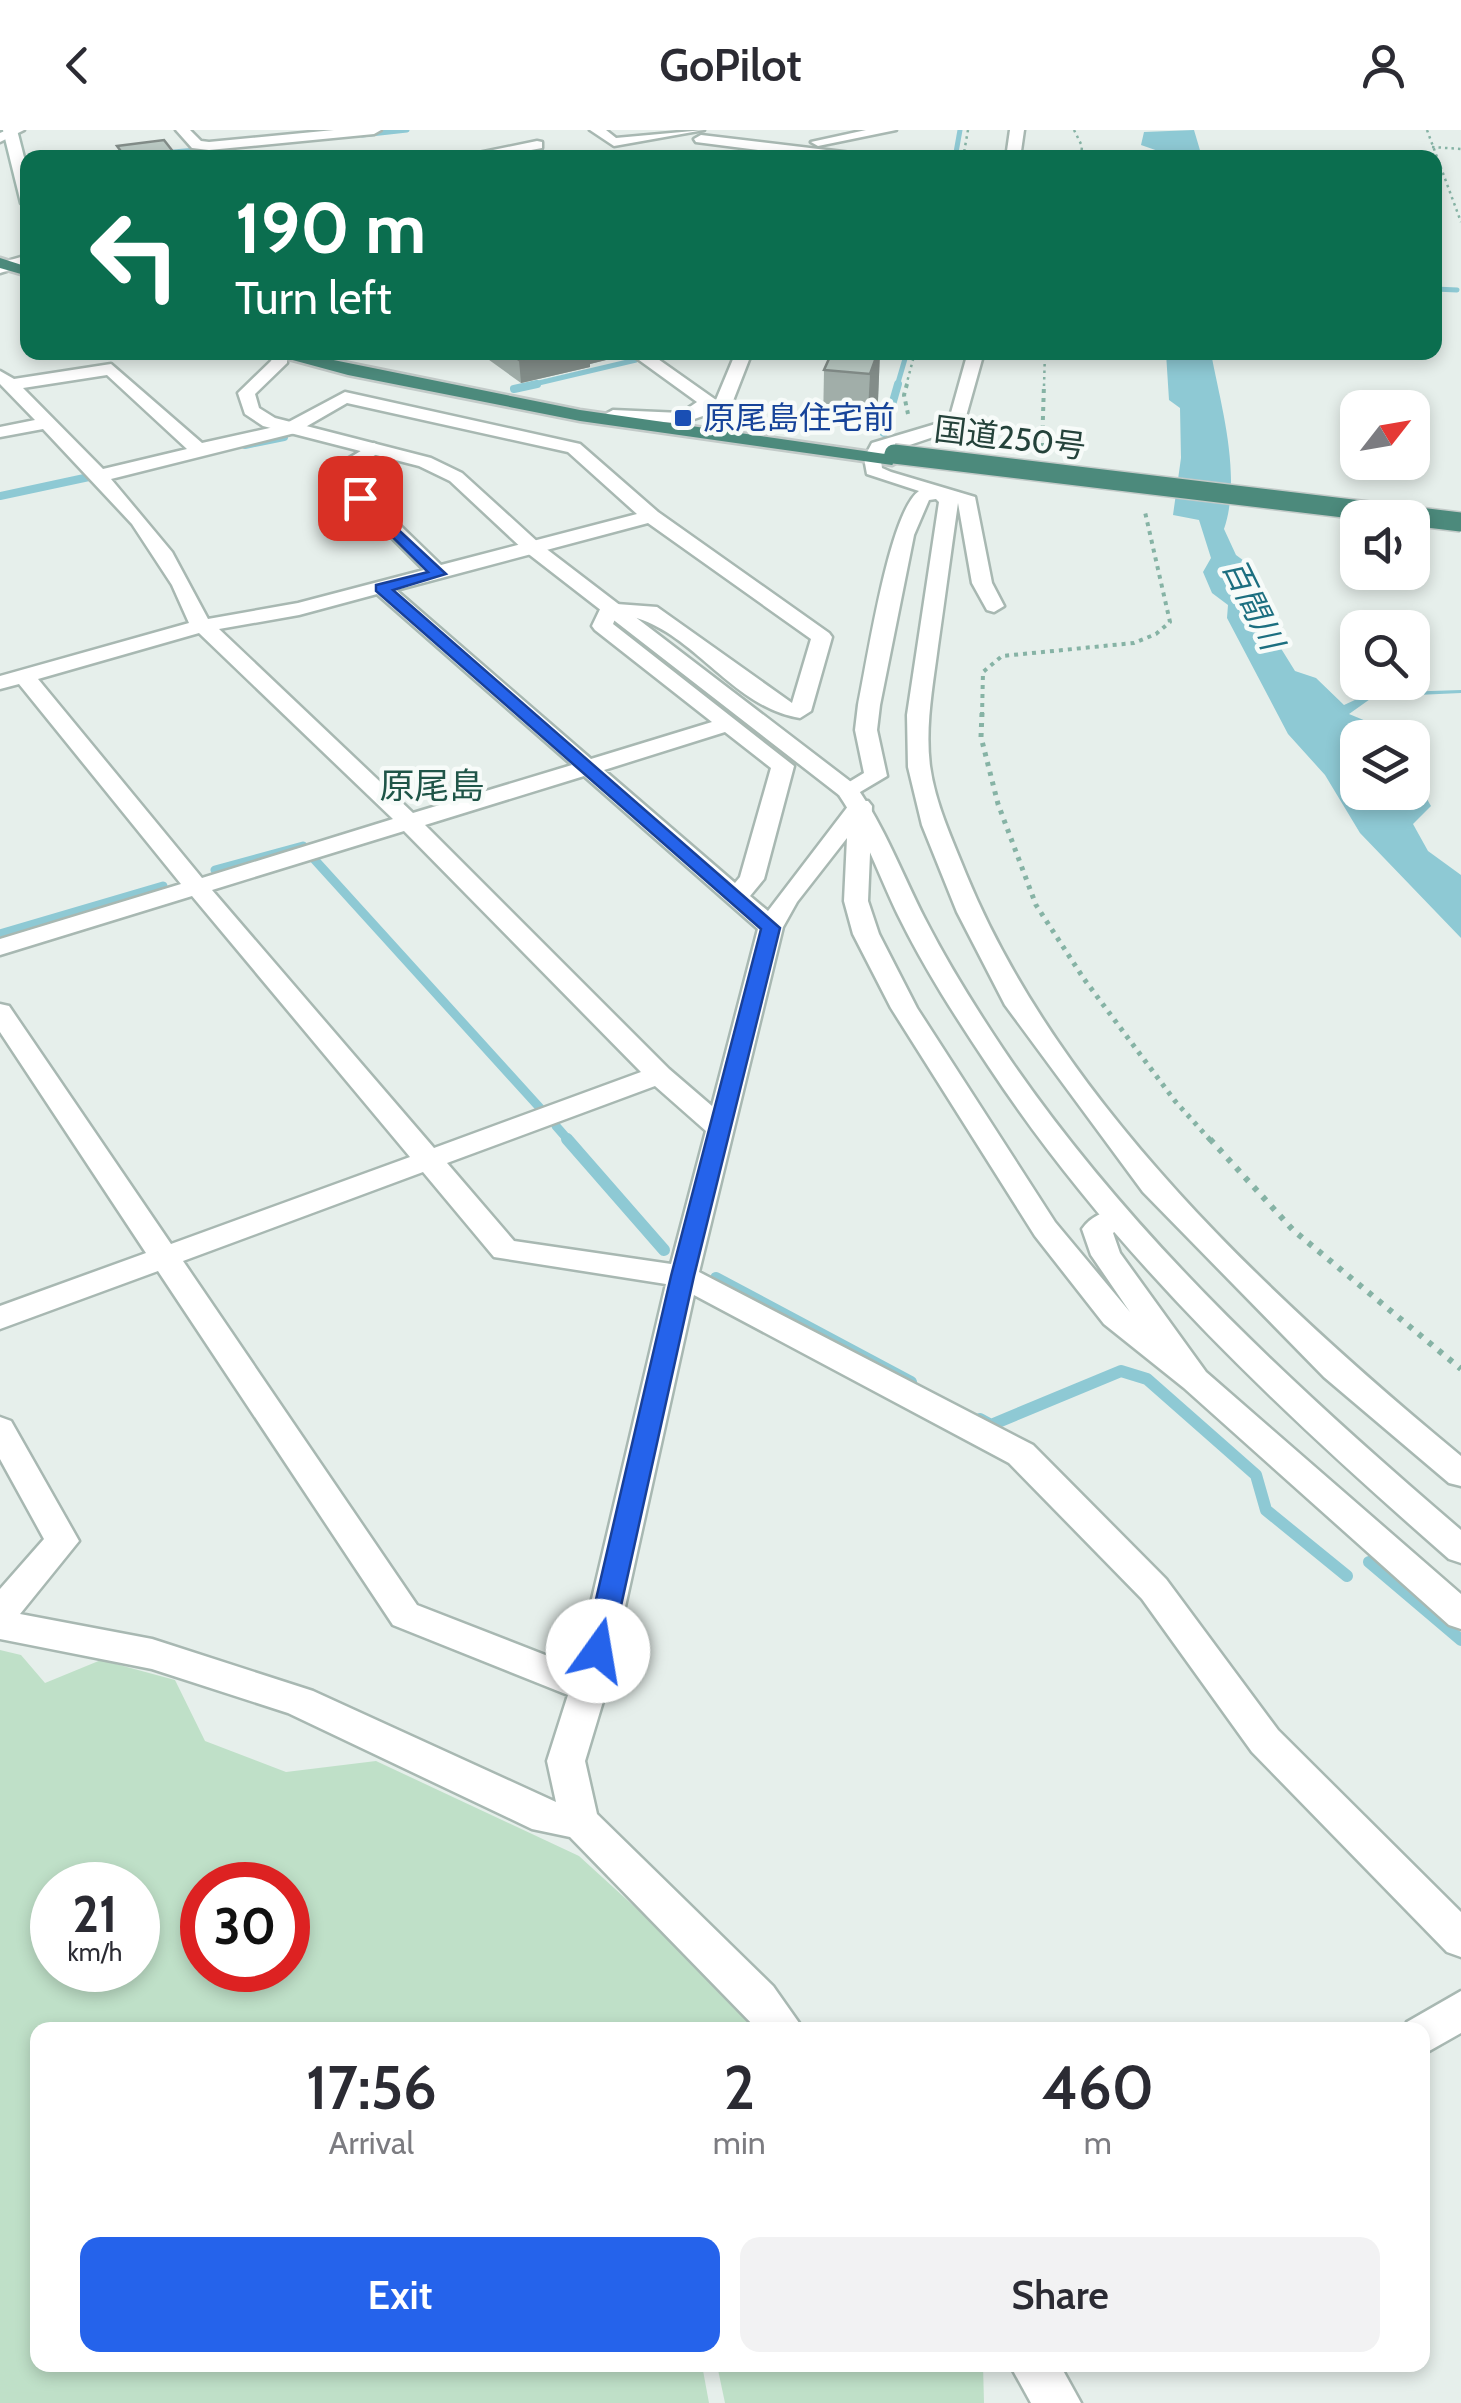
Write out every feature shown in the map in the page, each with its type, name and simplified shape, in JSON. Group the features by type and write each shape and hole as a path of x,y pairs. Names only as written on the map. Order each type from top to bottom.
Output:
{"highway":[{"name":"国道250号","path":"301,360 422,389 545,412 1340,514"},
{"name":"国道250号","path":"350,360 613,415 884,456 1461,525"},
{"name":"国道250号","path":"1430,523 1461,525"}],"street":[{"path":"183,130 197,145 210,146 374,130"},
{"path":"597,130 614,142 698,134 796,150"},
{"path":"780,148 889,130"},
{"path":"9,133 20,174"},
{"path":"507,150 537,145"},
{"path":"278,360 246,394 251,410 289,429 425,462 456,476 533,548 853,798 882,846 912,918 955,992 1016,1086 1116,1218 1332,1438 1461,1550"},
{"path":"648,360 709,402 683,418"},
{"path":"613,415 683,418 724,402 741,360"},
{"path":"974,360 957,423 878,447 884,456 872,470 885,478 957,494 968,502 982,583 994,606"},
{"path":"5,380 111,369 198,449"},
{"path":"5,380 124,504 186,590 203,626 409,822 659,1075 721,1129"},
{"path":"98,476 289,429 345,397 574,448 651,516 822,637 800,711 779,708 650,611 610,607"},
{"path":"0,432 46,423"},
{"path":"374,448 334,472 438,574"},
{"path":"777,2022 759,1998 580,1822 566,1761 589,1688 682,1276 770,928 853,798 876,776 866,730 888,601 904,535 918,503 922,496 940,492"},
{"path":"940,492 950,500 918,715 919,768 934,824 970,912 1010,990 1153,1185 1335,1369 1461,1474"},
{"path":"651,516 299,609 203,626 12,680 195,885 506,1250 682,1276 1022,1454 1154,1589 1265,1740 1461,1939"},
{"path":"382,588 737,894 770,928"},
{"path":"610,607 602,626 783,766 752,880 737,894"},
{"path":"0,946 729,724"},
{"path":"853,798 856,901 866,934 904,1008 1045,1230 1115,1316 1194,1380 1461,1615"},
{"path":"0,1012 405,1615 589,1688"},
{"path":"0,1318 659,1075"},
{"path":"1116,1218 1097,1229 1106,1255 1194,1380"},
{"path":"0,1429 62,1540 0,1613"},
{"path":"0,1624 152,1654 300,1702 546,1817 580,1822"},
{"path":"1430,2031 1461,2010"},
{"path":"1038,2372 1058,2403"}],"path":[{"path":"1427,130 1433,150"},
{"path":"1432,147 1461,148"},
{"path":"1442,173 1461,222"},
{"path":"913,436 904,395 914,360"},
{"path":"1045,360 1040,445 1049,452"},
{"path":"1143,504 1170,622 1156,634 1134,643 1002,656 983,672 981,737 998,804 1036,905 1084,979 1174,1102 1293,1230 1461,1370"}],"green space":[{"path":"0,1650 21,1655 45,1683 101,1660 175,1680 205,1741 286,1772 376,1761 579,1856 740,2003 753,2022 30,2022 30,2372 703,2372 709,2403 0,2403"},
{"path":"718,2372 983,2372 984,2403 725,2403"}],"water":[{"path":"1194,130 1200,150 1155,150 1141,145 1144,132"},
{"name":"百間川","path":"1166,360 1212,360 1230,464 1231,487 1224,529 1236,555 1251,566 1259,580 1259,613 1295,671 1316,678 1344,705 1369,700 1349,714 1364,720 1340,720 1340,800 1325,775 1288,734 1227,618 1228,605 1212,593 1203,572 1211,558 1199,520 1173,515 1181,458 1180,408 1169,400"},
{"path":"1461,690 1430,694 1430,691"},
{"path":"1346,810 1427,810 1413,824 1428,851 1461,875 1461,938 1360,833"}],"building":[{"path":"164,140 172,150 120,150 117,146"},
{"path":"828,360 875,360 870,374 824,370"}],"waterway":[{"path":"362,135 407,130"},
{"path":"956,150 960,130"},
{"path":"196,150 219,148"},
{"path":"1442,289 1457,290"},
{"path":"526,386 636,360"},
{"path":"897,386 905,360"},
{"path":"514,389 537,384"},
{"path":"884,433 898,384"},
{"path":"245,445 284,437"},
{"path":"0,496 89,477"},
{"path":"215,870 303,846"},
{"path":"314,859 540,1108"},
{"path":"0,934 163,886"},
{"path":"556,1126 570,1142"},
{"path":"567,1139 664,1250"},
{"path":"716,1278 911,1382"},
{"path":"980,1419 991,1425 1121,1371 1147,1379 1256,1475 1266,1510 1347,1576"},
{"path":"1369,1562 1461,1640"}],"place":[{"name":"原尾島住宅前","path":"683,418"}],"district":[{"name":"原尾島","path":"432,786"}],"route":[{"path":"360,498 438,574 382,588 737,894 770,928 682,1276 598,1651"}]}
